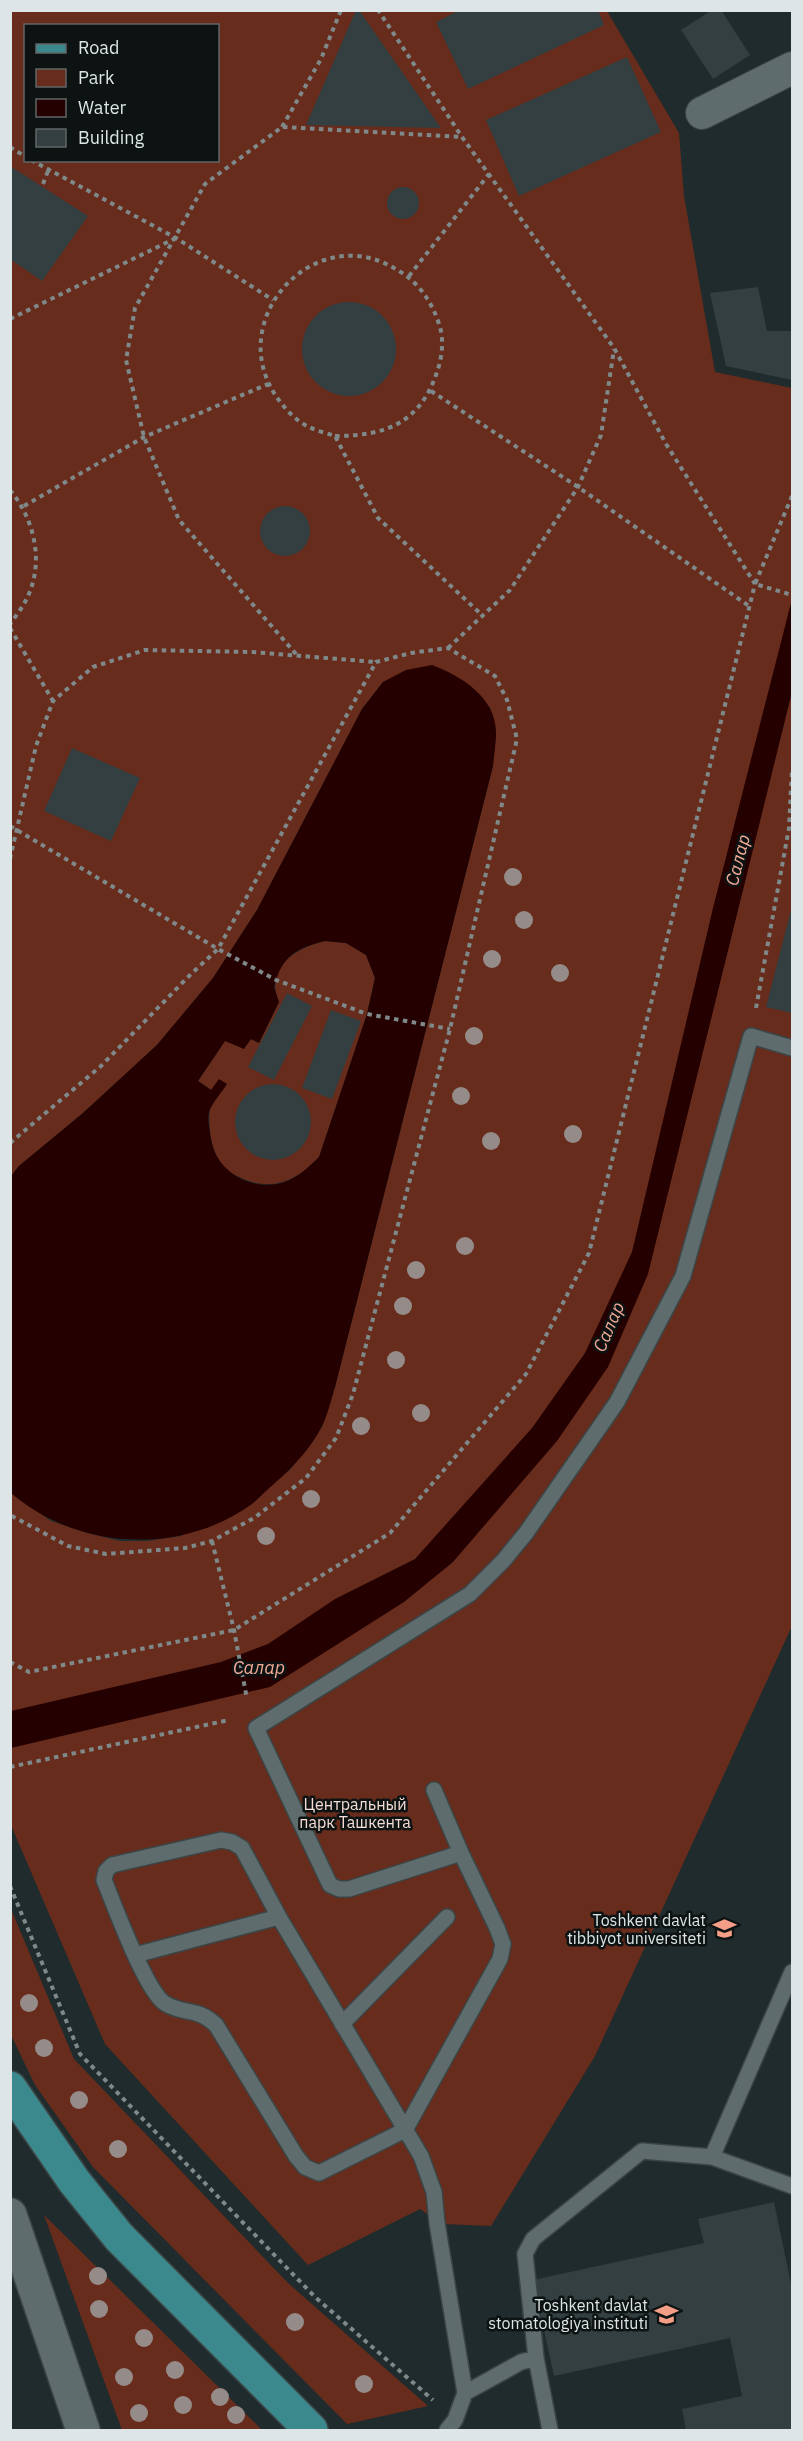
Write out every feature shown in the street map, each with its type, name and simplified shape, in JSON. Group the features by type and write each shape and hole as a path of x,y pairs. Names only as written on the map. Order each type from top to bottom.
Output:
{"main road":[{"path":"10,2088 74,2181 119,2237 311,2430"}],"street":[{"path":"702,113 792,68"},
{"path":"10,2215 83,2430"}],"lane":[{"path":"461,1853 349,1889 339,1889 330,1885 256,1728 470,1594 503,1562 526,1533 617,1402 683,1276 751,1036 792,1048"},
{"path":"434,1790 497,1928 503,1944 500,1959 405,2130 319,2173 305,2167 296,2156 216,2025 206,2015 166,2005 158,1998 135,1955 104,1880 106,1871 112,1865 221,1840 232,1842 242,1848 279,1917 342,2024 405,2130 421,2156 434,2192 465,2393 451,2425"},
{"path":"135,1955 279,1917"},
{"path":"342,2024 447,1917"},
{"path":"712,2157 792,1972"},
{"path":"550,2430 536,2358 525,2254 533,2239 642,2151 712,2157 792,2186"},
{"path":"465,2393 521,2362 536,2358"}],"path":[{"path":"296,654 179,520 144,437 126,360 135,308 205,184 282,127 321,59 341,10"},
{"path":"378,10 462,137 614,348 666,444 755,584 792,594"},
{"path":"282,127 462,137"},
{"path":"10,147 24,156"},
{"path":"35,162 176,238 273,300"},
{"path":"42,184 48,171"},
{"path":"409,276 489,174"},
{"path":"10,319 176,238"},
{"path":"351,255 382,261 409,276 430,300 441,329 442,358 430,391 416,410 393,427 364,436 335,436 307,426 285,409 268,384 260,356 262,327 273,300 292,276 320,261 351,255"},
{"path":"10,859 36,746 53,701 93,667 146,650 296,654 376,662 411,653 448,648 510,590 578,488 601,435 614,348"},
{"path":"24,506 144,437 268,384"},
{"path":"430,391 578,488 749,606"},
{"path":"335,436 378,518 483,616"},
{"path":"10,490 24,506 35,536 36,568 27,599 10,624"},
{"path":"10,1662 29,1672 234,1630 390,1533 526,1374 589,1253 749,606 755,584 792,496"},
{"path":"10,628 53,701"},
{"path":"10,1515 68,1546 106,1554 185,1548 212,1541 254,1518 306,1478 336,1438 353,1394 450,1029 517,739 507,700 495,676 448,648"},
{"path":"10,1143 101,1066 218,949 376,662"},
{"path":"751,1036 789,828 792,769"},
{"path":"10,826 218,949 276,980 367,1014 450,1029"},
{"path":"212,1541 234,1630 248,1707"},
{"path":"10,1767 239,1718"},
{"path":"10,1886 80,2054 315,2297 451,2425"}],"green space":[{"name":"Центральный парк Ташкента","path":"11,11 607,11 679,133 684,196 715,372 792,388 792,1626 595,2056 491,2226 442,2224 420,2209 308,2265 105,2044 10,1823 11,1493 51,1521 87,1533 120,1541 147,1541 181,1536 289,1471 322,1427 335,1387 493,766 496,731 490,707 383,682 362,709 257,910 213,978 157,1045 83,1113 19,1166 11,1176"},
{"path":"325,941 346,943 366,955 375,978 367,1014 319,1157 301,1173 282,1182 260,1184 249,1181 228,1171 217,1158 210,1133 211,1090 198,1081 225,1041 251,1039 259,1043 279,1002 275,990 279,969 294,954"},
{"path":"11,1909 74,2059 288,2283 428,2406 347,2424 93,2167 35,2085 11,2035"},
{"path":"44,2215 262,2430 122,2430"}],"water":[{"name":"Салар","path":"792,599 792,692 648,1274 608,1367 557,1441 453,1562 404,1602 270,1687 11,1748 11,1711 221,1662 268,1644 335,1599 415,1559 532,1428 585,1353 632,1252 713,908"},
{"path":"432,665 454,675 475,690 490,709 494,720 495,749 493,766 326,1417 313,1442 289,1470 252,1504 224,1521 193,1532 162,1538 130,1539 98,1535 67,1526 38,1512 11,1493 11,1176 19,1166 83,1113 157,1045 213,978 257,910 362,709 383,682 406,670","holes":["325,941 346,943 366,955 375,978 367,1014 319,1157 300,1174 277,1184 266,1185 244,1180 226,1168 219,1160 211,1139 209,1112 227,1084 219,1079 211,1090 198,1081 225,1041 244,1049 251,1039 259,1043 279,1002 274,987 277,976 292,955 298,950"]}],"building":[{"path":"356,10 359,10 441,128 306,125"},
{"path":"460,10 598,10 604,25 468,89 436,22"},
{"path":"712,10 721,10 750,55 713,79 681,30"},
{"path":"627,57 661,132 519,196 486,120"},
{"path":"10,166 88,216 42,281 10,259"},
{"path":"403,187 414,192 419,203 414,214 403,219 392,214 387,203 392,192"},
{"path":"758,287 767,331 792,331 792,380 726,366 710,293"},
{"path":"349,302 367,306 382,316 392,331 396,349 392,367 382,382 367,392 349,396 331,392 316,382 306,367 302,349 306,331 316,316 331,306"},
{"path":"280,506 290,506 303,513 310,526 310,536 303,549 290,556 280,556 271,552 264,545 260,536 260,526 264,517 271,510"},
{"path":"72,748 140,778 111,841 44,811"},
{"path":"792,906 792,1013 766,1007"},
{"path":"287,993 312,1006 274,1080 248,1067"},
{"path":"331,1010 361,1021 332,1099 302,1088"},
{"path":"273,1084 287,1087 300,1095 308,1108 311,1122 308,1136 300,1149 287,1157 273,1160 259,1157 246,1149 238,1136 235,1122 238,1108 246,1095 259,1087"},
{"name":"Toshkent davlat stomatologiya instituti","path":"774,2202 792,2289 792,2430 686,2430 682,2409 742,2396 730,2338 554,2376 533,2280 704,2243 698,2219"}],"place":[{"name":"Toshkent davlat tibbiyot universiteti","path":"724,1929"},
{"name":"Toshkent davlat stomatologiya instituti","path":"666,2314"}]}
